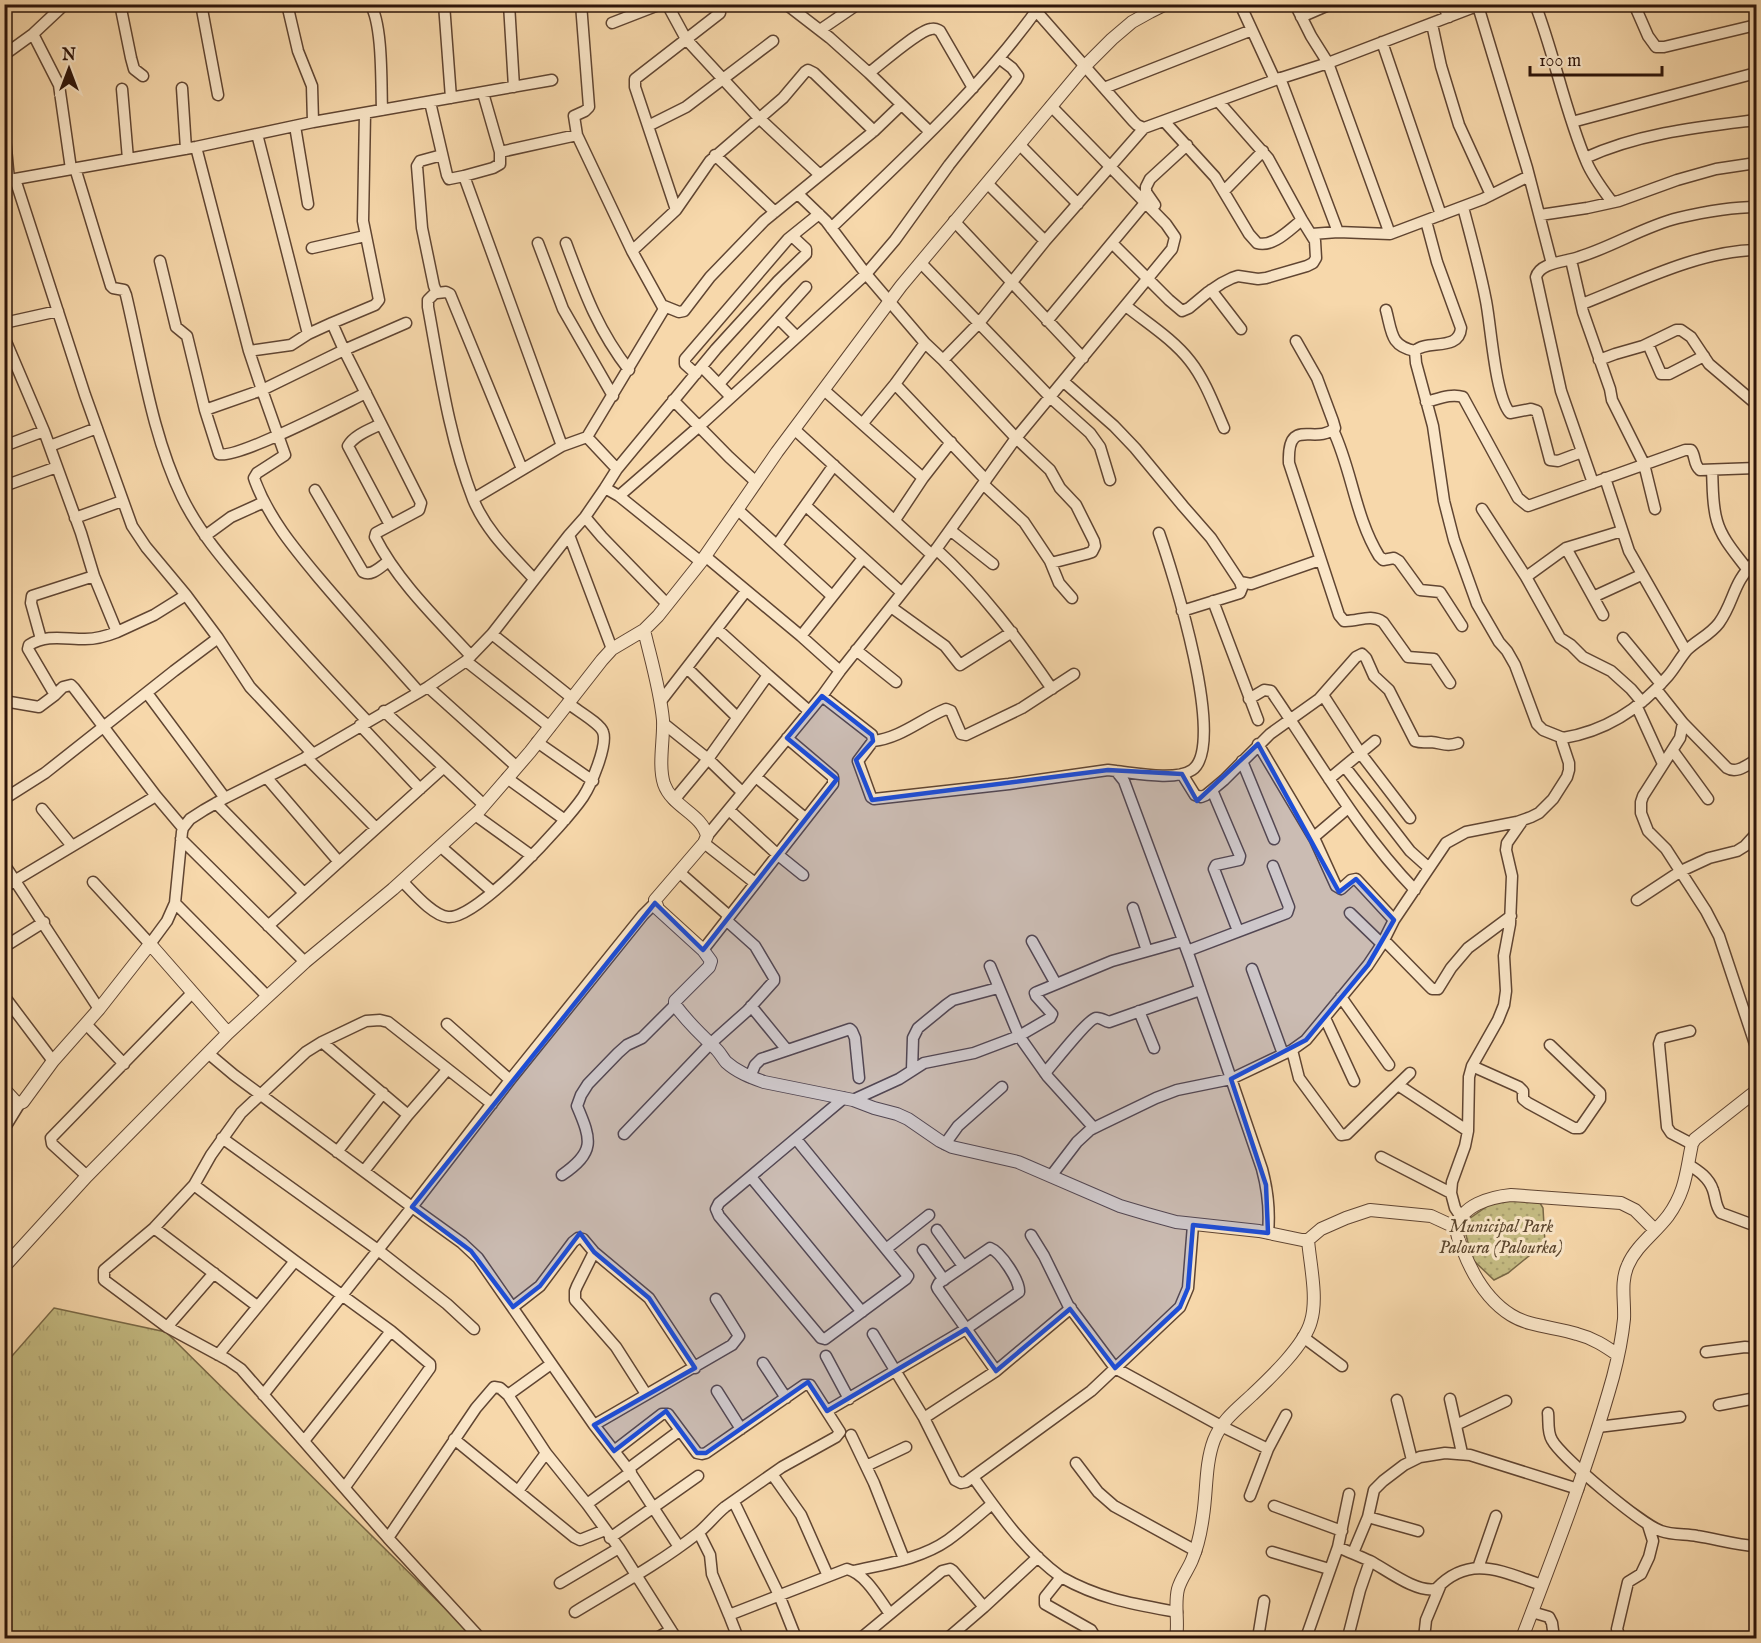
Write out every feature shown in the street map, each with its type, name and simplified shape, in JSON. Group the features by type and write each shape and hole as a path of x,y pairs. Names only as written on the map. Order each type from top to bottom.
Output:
{"street":[{"path":"5,53 33,34 51,9 65,4"},
{"path":"120,4 130,58 134,69 143,76"},
{"path":"201,4 218,95"},
{"path":"287,4 298,51 312,86 313,122"},
{"path":"370,4 376,18 382,110"},
{"path":"444,4 452,98"},
{"path":"509,4 514,87"},
{"path":"580,4 589,107 574,116 577,135 651,287 664,306 679,312 684,311 733,251 774,212 874,131 901,105"},
{"path":"612,23 661,4"},
{"path":"667,4 686,39 722,80 819,175"},
{"path":"786,4 869,73 930,132"},
{"path":"820,30 858,4"},
{"path":"4,1267 87,1176 214,1058 228,1033 305,962 402,881 475,814 517,767 612,649 644,630 658,616 703,559 794,429 889,302 954,221 1084,67 1132,22 1166,4"},
{"path":"1240,4 1278,79 1338,232"},
{"path":"1295,4 1328,63 1390,234"},
{"path":"1301,17 1331,4"},
{"path":"1442,4 1449,17"},
{"path":"1535,4 1585,158 1612,202"},
{"path":"1634,4 1652,44 1656,47 1756,25"},
{"path":"943,360 979,323 1045,241 1144,128 1328,63 1480,5 1552,264"},
{"path":"831,228 973,88 1024,29 1036,6 1084,67 1137,125 1144,128"},
{"path":"676,210 635,87 635,79 720,13"},
{"path":"1432,24 1458,125 1491,195"},
{"path":"869,73 906,44 928,30 935,29 940,31 973,88"},
{"path":"1104,88 1252,30"},
{"path":"33,34 59,85 73,169 111,286 123,290 126,295 156,430 182,496 205,536 420,789"},
{"path":"648,126 686,107 773,41"},
{"path":"1382,42 1442,215"},
{"path":"619,496 700,429 730,396 866,274 895,240 942,174 1016,80 1018,76 1016,72 999,58"},
{"path":"632,251 676,210 715,155 783,98 800,76 808,70 814,73 874,131"},
{"path":"1572,122 1756,73"},
{"path":"9,180 191,148 313,122 552,80"},
{"path":"182,88 191,148 249,351 285,453 284,457 257,473 254,478 264,502 278,527 330,591 423,689 517,767"},
{"path":"122,89 128,159"},
{"path":"430,102 449,179 500,164 500,152 483,93"},
{"path":"1113,244 1182,311 1222,283 1238,276 1266,278 1314,263 1316,247 1312,234 1275,170 1263,151 1218,101"},
{"path":"263,1395 510,1080 655,903 656,897 679,872 741,792 822,696 934,552 1016,438 1172,249 1175,237 1166,224 1051,106"},
{"path":"249,351 291,345 308,334 378,302 366,236 363,200 366,113"},
{"path":"1585,158 1607,148 1644,137 1756,120"},
{"path":"1164,121 1215,177 1249,234 1257,243 1266,244 1278,238 1302,220"},
{"path":"295,126 308,204"},
{"path":"4,128 9,180 58,311 122,501 136,534 219,638 250,687 376,828"},
{"path":"257,134 308,334"},
{"path":"500,152 577,135"},
{"path":"1020,145 1078,204"},
{"path":"1183,233 1154,204 1148,196 1146,187 1150,179 1187,145"},
{"path":"1224,191 1263,151"},
{"path":"436,292 424,236 417,166 420,161 442,155"},
{"path":"715,155 774,212"},
{"path":"1540,215 1612,202 1716,169 1756,163"},
{"path":"464,176 562,446"},
{"path":"1312,234 1338,232 1390,234 1463,207 1529,176"},
{"path":"987,183 1045,241"},
{"path":"798,194 831,228 866,274 925,343 1050,470 1060,488 1076,505 1095,546 1092,552 1051,563"},
{"path":"1047,321 1145,203"},
{"path":"1463,207 1480,274 1499,384 1506,409 1510,413 1531,409 1537,411 1550,460 1558,461 1582,452"},
{"path":"1593,483 1561,391 1536,277 1539,270 1552,264 1571,260 1677,218 1725,209 1756,207"},
{"path":"730,396 719,384 699,370 685,364 685,359 792,236 819,214"},
{"path":"954,221 1083,358"},
{"path":"1415,351 1419,347 1454,341 1462,332 1437,262 1426,221"},
{"path":"312,248 366,236"},
{"path":"4,1129 20,1103 99,1009 167,921 175,903 182,833 190,819 309,755 423,689 468,658 492,634 585,517 617,469 673,400 770,289 806,254 806,249 792,236"},
{"path":"538,243 563,309 613,396"},
{"path":"566,243 597,320 615,352 629,370"},
{"path":"1582,304 1690,262 1739,251 1756,250"},
{"path":"1571,260 1599,360 1611,389 1616,410 1644,464 1655,509"},
{"path":"160,261 176,327 187,336 205,410 217,451 222,456 278,436 366,393"},
{"path":"921,263 1051,398 1090,433 1100,447 1110,480"},
{"path":"719,384 806,287"},
{"path":"1211,290 1241,329"},
{"path":"522,469 450,294 436,292 428,300 428,307 446,407 465,478 479,515 534,579"},
{"path":"473,499 562,446 587,437 629,370 664,306"},
{"path":"1126,306 1190,360 1209,393 1224,428"},
{"path":"1386,310 1396,342 1400,346 1415,351"},
{"path":"4,323 58,311"},
{"path":"778,318 796,336"},
{"path":"332,323 421,503 418,510 376,532 375,537 389,561 417,598 468,658 550,727"},
{"path":"205,410 262,390 406,323"},
{"path":"1599,360 1648,344 1676,330 1681,330 1691,337 1709,364 1756,404"},
{"path":"4,337 50,446 94,576 117,632"},
{"path":"1296,341 1317,378 1335,425 1333,430 1357,506 1379,556 1383,560 1394,558 1399,561 1420,590 1440,592 1462,626"},
{"path":"863,423 925,343"},
{"path":"1648,344 1661,374 1664,375 1704,356"},
{"path":"1415,351 1416,363 1433,426 1444,501 1454,540 1477,604 1515,665 1537,724 1543,730 1563,738 1597,730 1613,723 1639,704 1658,686 1686,651 1720,622 1737,584 1747,569 1756,561"},
{"path":"1064,382 1114,426 1135,448 1211,538 1240,582 1242,588 1240,592 1182,611"},
{"path":"895,384 951,442 984,482 1024,522 1051,563 1059,583 1072,598"},
{"path":"824,390 923,478"},
{"path":"1426,402 1455,395 1463,397 1518,498 1525,505 1532,505 1676,452 1688,450 1693,453 1696,467 1700,470 1756,468"},
{"path":"673,400 756,482"},
{"path":"381,424 353,439 348,446 390,525"},
{"path":"50,446 98,428"},
{"path":"794,429 895,520 951,563 988,601 1052,689"},
{"path":"1333,430 1299,435 1293,438 1288,450 1290,470 1341,619 1349,621 1367,617 1383,622 1408,657 1434,659 1450,682"},
{"path":"4,446 44,431"},
{"path":"587,437 617,469"},
{"path":"895,520 951,442"},
{"path":"777,545 834,465"},
{"path":"4,486 57,467"},
{"path":"1713,470 1717,524 1724,538 1747,569"},
{"path":"1605,478 1629,551 1686,651"},
{"path":"605,488 746,591 840,671"},
{"path":"315,490 363,572 371,574 389,561"},
{"path":"75,518 122,501"},
{"path":"205,536 231,517 264,502"},
{"path":"806,506 902,592"},
{"path":"737,509 832,596"},
{"path":"1482,509 1526,577 1560,638 1575,648 1582,657 1611,671 1632,689 1663,764"},
{"path":"585,517 667,604"},
{"path":"950,530 993,564"},
{"path":"1526,577 1566,548 1622,531"},
{"path":"1074,674 1022,708 966,735 961,734 951,711 946,709 898,735 873,741 858,761 871,796 874,800 1108,770 1165,775 1182,774 1198,765 1202,757 1204,730 1201,692 1182,611 1159,533"},
{"path":"569,535 612,649"},
{"path":"1566,548 1603,615"},
{"path":"801,636 863,558"},
{"path":"1240,582 1251,584 1320,560"},
{"path":"1593,597 1641,574"},
{"path":"40,639 31,603 32,596 94,576"},
{"path":"661,701 746,591"},
{"path":"55,694 28,649 29,645 40,639 104,637 154,615 186,596"},
{"path":"1213,601 1258,720"},
{"path":"891,607 945,646 960,665 1012,632"},
{"path":"717,629 809,711"},
{"path":"644,630 661,701 664,783 674,800 703,826 705,839 755,884"},
{"path":"402,881 433,910 446,917 456,917 462,914 493,892 532,856 565,820 592,781 604,733 492,634"},
{"path":"4,799 45,772 174,670 219,638"},
{"path":"1623,638 1683,723 1732,771 1741,769 1756,760"},
{"path":"856,650 896,682"},
{"path":"1182,774 1195,795 1201,796 1212,790 1230,775 1258,744 1323,695 1356,657 1362,654 1374,676 1389,690 1415,741 1435,742 1446,746 1458,743"},
{"path":"687,668 737,717"},
{"path":"674,800 708,759 768,675"},
{"path":"4,701 42,706 63,687 71,686 182,833 268,926 305,962"},
{"path":"1249,699 1264,690 1271,691 1348,808 1388,861 1415,890"},
{"path":"147,693 220,801 304,893"},
{"path":"1323,695 1361,754 1410,818"},
{"path":"822,696 870,733 873,741"},
{"path":"384,711 484,805"},
{"path":"663,723 708,759 741,792"},
{"path":"1683,723 1680,738 1643,796 1641,813 1648,831 1666,849 1706,911 1723,945 1756,1047"},
{"path":"703,950 832,784 834,777 787,738"},
{"path":"1052,1176 1077,1142 1094,1128 1177,1090 1231,1079 1288,1052 1306,1040 1359,976 1446,843 1466,832 1523,820 1539,813 1546,806 1567,777 1569,763 1562,742 1563,738"},
{"path":"1329,778 1375,741"},
{"path":"537,742 592,781"},
{"path":"1258,744 1314,837 1338,888 1343,888 1351,880 1356,879 1394,920"},
{"path":"1672,752 1708,799"},
{"path":"1242,761 1274,839"},
{"path":"1345,766 1410,851 1429,868"},
{"path":"268,926 443,768"},
{"path":"1116,771 1124,781 1185,946 1266,1185 1268,1233"},
{"path":"756,777 806,818"},
{"path":"267,778 339,862"},
{"path":"507,778 565,820"},
{"path":"1212,790 1240,856 1239,860 1216,865 1214,869 1238,931"},
{"path":"4,887 156,796"},
{"path":"1314,837 1348,808"},
{"path":"42,809 72,846"},
{"path":"729,810 777,854 803,874"},
{"path":"475,814 532,856"},
{"path":"1523,820 1507,843 1506,850 1512,876 1511,916 1504,956 1506,991 1504,1005 1472,1066 1468,1084 1468,1131 1451,1192 1459,1222 1461,1247 1475,1277 1493,1300 1523,1321 1587,1337 1618,1355"},
{"path":"1637,900 1681,872 1709,858 1737,851 1756,836"},
{"path":"440,846 493,892"},
{"path":"4,864 99,1009"},
{"path":"796,1139 908,1277 823,1339 719,1216 716,1209 719,1203 796,1139 849,1099 898,1078 924,1063 974,1053 1019,1036 1052,1016 1035,993 1102,964 1147,951 1185,946 1238,931 1284,914 1289,910 1273,866"},
{"path":"624,1134 710,1044 772,985 774,978 755,946 679,872"},
{"path":"93,882 228,1033"},
{"path":"175,903 267,996"},
{"path":"562,1175 584,1158 587,1149 588,1131 577,1106 580,1095 622,1048 642,1038 709,968 711,961 709,955 662,914 655,903"},
{"path":"1133,908 1147,951"},
{"path":"1350,913 1430,987 1435,989 1468,948 1511,916"},
{"path":"4,947 44,922"},
{"path":"1032,941 1056,984"},
{"path":"990,966 1019,1036 1045,1073 1094,1128"},
{"path":"1252,969 1299,1078 1341,1135 1347,1134 1410,1073"},
{"path":"912,1070 913,1038 918,1028 953,1000 998,988"},
{"path":"1045,1073 1094,1018 1109,1022 1200,990"},
{"path":"87,1176 52,1144 51,1138 192,993"},
{"path":"4,996 53,1061"},
{"path":"1341,997 1389,1065"},
{"path":"675,1005 725,1060 750,1077 781,1086 849,1099 908,1119 945,1144 969,1152 1018,1162 1120,1206 1176,1222 1308,1240 1321,1229 1371,1210 1431,1216 1459,1222"},
{"path":"751,1006 787,1050"},
{"path":"1139,1011 1154,1048"},
{"path":"1325,1018 1354,1082"},
{"path":"480,1638 388,1538 241,1370 167,1327 112,1288 103,1276 104,1270 154,1228 194,1185 222,1138 241,1113 260,1094 306,1052 366,1021 388,1022 492,1104"},
{"path":"86,1024 123,1064"},
{"path":"447,1024 510,1080"},
{"path":"750,1077 757,1061 850,1029 855,1038 860,1078"},
{"path":"1690,1031 1661,1038 1659,1044 1667,1127 1671,1133 1692,1144"},
{"path":"322,1042 408,1115"},
{"path":"1472,1066 1519,1087 1523,1090 1525,1101 1574,1128 1580,1128 1600,1099 1600,1093 1550,1045"},
{"path":"214,1058 478,1258 594,1425 630,1471 680,1547"},
{"path":"364,1172 408,1115 447,1070"},
{"path":"1398,1085 1468,1131"},
{"path":"945,1144 958,1126 1002,1088"},
{"path":"4,1089 20,1103"},
{"path":"1522,1638 1578,1489 1598,1427 1623,1329 1625,1274 1628,1265 1635,1253 1676,1203 1689,1165 1692,1144 1700,1134 1756,1090"},
{"path":"337,1152 383,1094"},
{"path":"222,1138 378,1250 474,1329"},
{"path":"1382,1157 1451,1192"},
{"path":"1689,1165 1705,1177 1710,1184 1721,1213 1756,1226"},
{"path":"751,1177 862,1312"},
{"path":"194,1185 429,1361 430,1368 345,1487"},
{"path":"1459,1222 1475,1206 1496,1197 1530,1195 1627,1204 1655,1230"},
{"path":"886,1249 929,1215"},
{"path":"873,1334 924,1418 955,1480 962,1484 1086,1395 1180,1306 1188,1288 1192,1225"},
{"path":"154,1228 257,1305"},
{"path":"937,1230 963,1266"},
{"path":"1031,1235 1071,1308 1115,1368 1268,1449"},
{"path":"513,1306 540,1286 580,1238 649,1298 694,1368"},
{"path":"1176,1638 1178,1590 1196,1551 1203,1515 1209,1457 1215,1438 1221,1426 1233,1412 1286,1360 1312,1320 1308,1240"},
{"path":"827,1412 966,1329 1019,1292 1019,1287 1007,1264 992,1249 987,1249 939,1283 937,1287 966,1329 996,1371"},
{"path":"923,1250 944,1280"},
{"path":"594,1252 577,1286 575,1300 616,1347 646,1394"},
{"path":"218,1355 294,1261"},
{"path":"167,1327 214,1273"},
{"path":"594,1425 732,1345 739,1336 716,1299"},
{"path":"924,1418 996,1371 1071,1308"},
{"path":"304,1441 391,1331"},
{"path":"1303,1337 1342,1366"},
{"path":"1706,1352 1756,1348"},
{"path":"826,1356 849,1399"},
{"path":"763,1363 786,1398"},
{"path":"508,1395 551,1364"},
{"path":"575,1612 680,1547 699,1533 718,1513 772,1474 838,1434 839,1429 808,1384 702,1455 697,1453 668,1414 662,1414 614,1451"},
{"path":"388,1538 476,1408 494,1388 500,1388 508,1395 546,1453 619,1548 673,1634 657,1638"},
{"path":"717,1391 741,1429"},
{"path":"1719,1406 1756,1398"},
{"path":"1450,1399 1462,1453"},
{"path":"1396,1400 1412,1460"},
{"path":"1456,1425 1506,1401"},
{"path":"1548,1413 1551,1440 1583,1472 1648,1525 1663,1532 1756,1546"},
{"path":"1250,1496 1268,1449 1286,1415"},
{"path":"1598,1427 1680,1417"},
{"path":"587,1504 679,1431"},
{"path":"851,1436 866,1466 904,1559"},
{"path":"454,1439 577,1539 608,1534 655,1508 698,1476"},
{"path":"866,1466 906,1447"},
{"path":"518,1491 546,1453"},
{"path":"1353,1553 1368,1517 1374,1490 1412,1460 1427,1455 1462,1453 1578,1489"},
{"path":"1076,1463 1098,1492 1114,1506 1196,1551"},
{"path":"772,1474 801,1515 828,1576"},
{"path":"973,1477 1002,1518 1038,1557 1061,1577 1105,1597 1177,1612"},
{"path":"1306,1638 1338,1547 1349,1494"},
{"path":"734,1502 779,1595 796,1638"},
{"path":"729,1616 843,1570 854,1571 884,1565 927,1551 947,1540 992,1504"},
{"path":"1274,1506 1342,1532"},
{"path":"1478,1568 1496,1516"},
{"path":"1368,1517 1418,1531"},
{"path":"1623,1638 1617,1629 1628,1582 1641,1574 1651,1548 1652,1535 1648,1525"},
{"path":"699,1533 710,1555 712,1574 738,1638"},
{"path":"1338,1547 1418,1587 1432,1590 1453,1574 1478,1568 1494,1570 1542,1586"},
{"path":"560,1583 619,1548"},
{"path":"1272,1552 1329,1569"},
{"path":"948,1638 1038,1557"},
{"path":"1348,1637 1370,1561"},
{"path":"861,1638 946,1569 953,1571 984,1607"},
{"path":"854,1571 864,1580 890,1614"},
{"path":"1061,1577 1045,1597 1045,1604 1091,1630 1094,1638"},
{"path":"1424,1638 1425,1625 1442,1583"},
{"path":"1258,1638 1264,1601"},
{"path":"1532,1612 1549,1617 1554,1638"}],"highlighted area":[{"path":"822,696 872,735 873,741 856,760 872,800 1108,770 1182,774 1197,801 1258,744 1339,892 1356,879 1394,920 1368,965 1306,1040 1231,1079 1266,1185 1268,1233 1193,1225 1188,1288 1180,1307 1115,1368 1070,1309 996,1371 966,1329 827,1411 808,1382 706,1453 697,1453 666,1411 614,1451 594,1425 695,1368 649,1298 594,1252 580,1233 540,1286 513,1307 471,1251 412,1207 655,903 703,950 837,779 787,738"}],"green space":[{"name":"Municipal Park Paloura (Palourka)","path":"1506,1200 1540,1203 1543,1208 1545,1243 1508,1273 1494,1280 1472,1259 1464,1227 1466,1221 1489,1205"},
{"path":"54,1308 166,1332 475,1638 5,1638 5,1364"}]}
